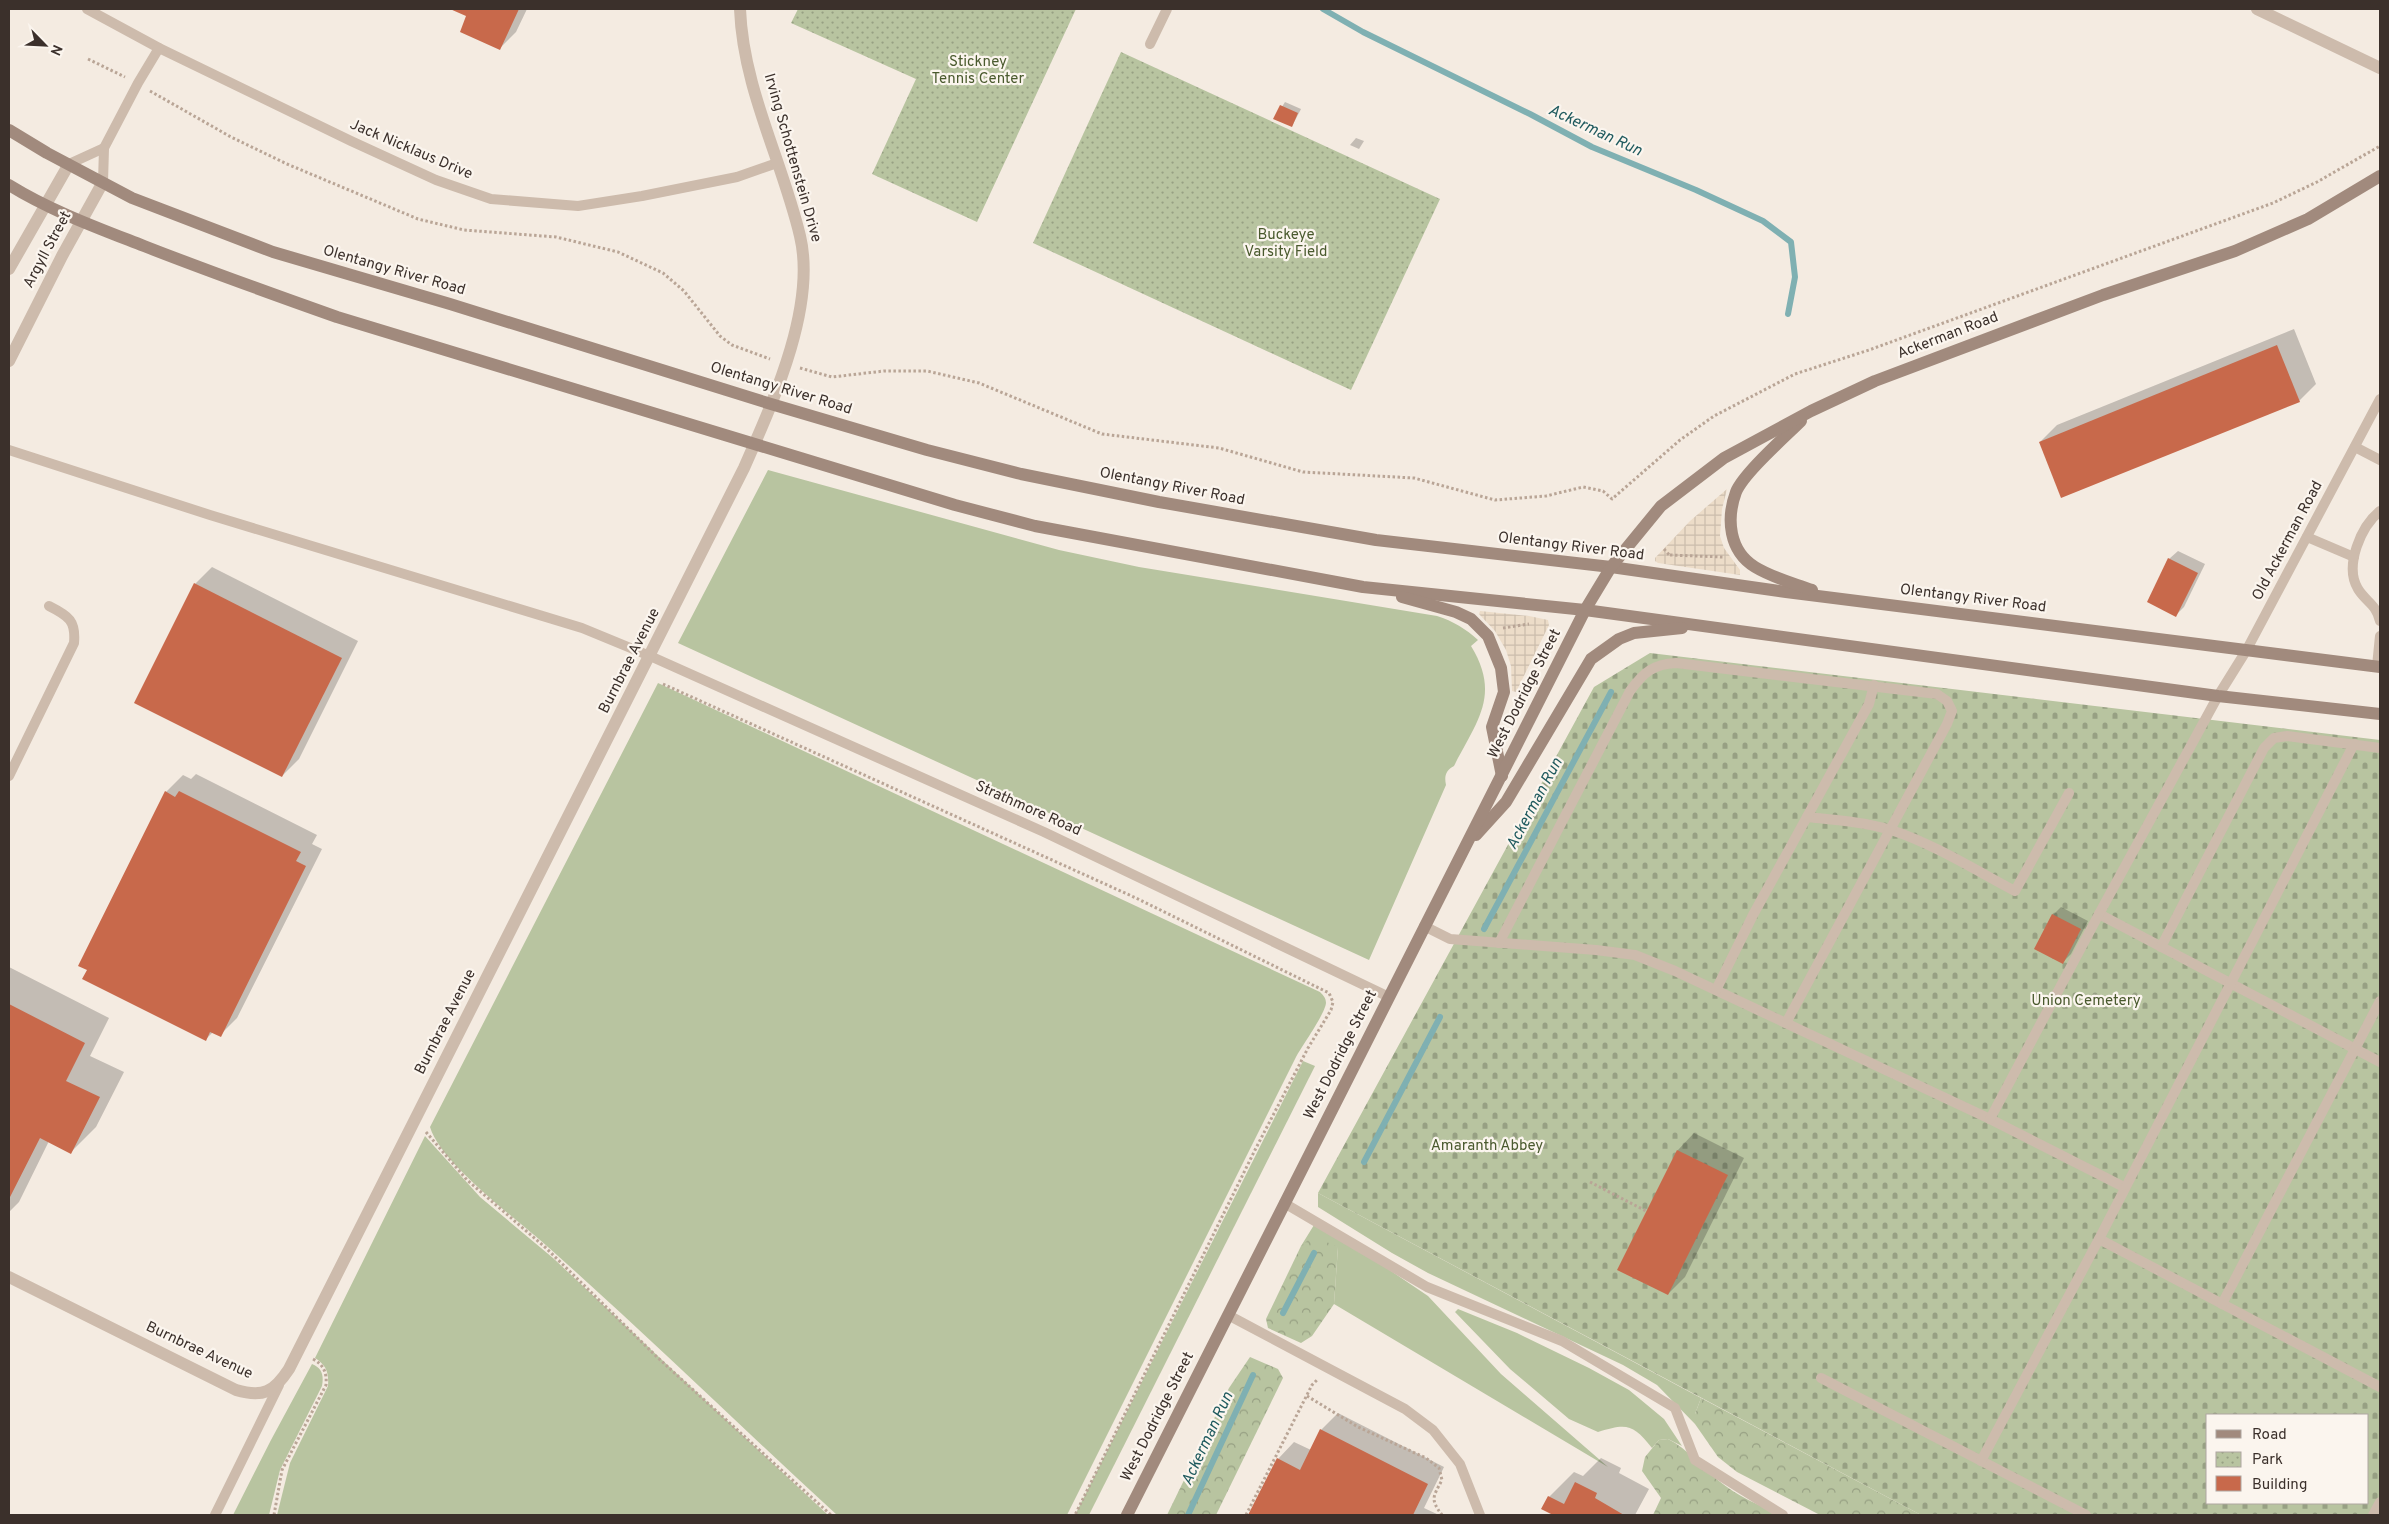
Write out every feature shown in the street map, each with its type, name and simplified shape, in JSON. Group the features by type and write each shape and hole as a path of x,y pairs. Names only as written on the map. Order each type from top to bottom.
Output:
{"main road":[{"name":"Olentangy River Road","path":"9,130 132,198 272,252 450,304 771,404 927,450 1021,474 1159,502 1376,540 1611,567 1836,598 2378,667"},
{"name":"Ackerman Road","path":"1585,610 1611,567 1661,506 1724,458 1811,411 1884,377 2103,295 2235,251 2308,219 2380,176"},
{"path":"9,185 82,221 245,285 337,317 955,505 1035,526 1363,587 1456,612 1470,619 1488,636 1502,668 1504,692 1492,727 1502,776"},
{"path":"1811,411 1760,462 1737,491 1731,514 1730,534 1739,551 1753,566 1775,577 1836,598"},
{"path":"1363,587 1585,610 2218,696 2380,714"},
{"name":"West Dodridge Street","path":"1127,1515 1585,610"},
{"path":"1464,848 1506,802 1591,659 1619,640 1634,633 1700,626"}],"street":[{"name":"Irving Schottenstein Drive","path":"740,9 746,56 763,121 800,237 803,266 802,296 786,364 771,404"},
{"path":"2257,9 2380,68"},
{"name":"Argyll Street","path":"9,269 69,164"},
{"name":"Argyll Street","path":"9,361 104,182"},
{"name":"Burnbrae Avenue","path":"9,1277 236,1390 247,1394 258,1394 270,1391 279,1384 298,1353 416,1116 650,656 755,443 771,404"}],"lane":[{"name":"Jack Nicklaus Drive","path":"87,9 159,48 376,153 436,180 491,199 578,206 642,196 737,177 777,163"},
{"path":"1150,44 1167,9"},
{"path":"104,182 104,148 138,83 159,48"},
{"path":"69,164 104,148"},
{"name":"Old Ackerman Road","path":"1990,1120 2099,914 2218,696 2246,651 2380,399"},
{"path":"2355,447 2380,460"},
{"name":"Strathmore Road","path":"9,450 210,515 582,628 650,656 1052,836 1389,997"},
{"path":"2380,511 2365,528 2354,557 2352,574 2358,589 2377,608 2380,621"},
{"path":"2307,537 2354,557"},
{"path":"9,776 74,644 75,630 71,620 49,606"},
{"path":"2378,667 2380,636"},
{"path":"1498,943 1630,691 1650,668 1662,664 1676,663 1874,685 1937,694 1947,701 1952,710 1947,724 1786,1023"},
{"path":"1716,990 1869,704 1874,685"},
{"path":"2161,946 2264,748 2274,738 2287,736 2380,748"},
{"path":"1981,1461 2099,1239 2124,1187 2354,744"},
{"path":"1807,817 1862,824 1890,830 1915,840 2015,891 2070,793"},
{"path":"2099,914 2380,1062"},
{"path":"1424,926 1450,939 1596,950 1635,955 1786,1023 1990,1120 2124,1187"},
{"path":"2222,1304 2380,1001"},
{"path":"1284,1204 1427,1287 1562,1341 1675,1408 1695,1460 1783,1515"},
{"path":"2099,1239 2380,1387"},
{"path":"1228,1315 1405,1408 1433,1430 1460,1464 1480,1515"},
{"path":"1822,1378 2086,1515"},
{"path":"215,1515 279,1384"},
{"path":"2373,1515 2380,1502"}],"path":[{"path":"88,59 138,83 231,137 279,160 418,219 464,230 556,237 618,252 662,273 684,291 720,336 732,345 786,364 832,377 884,371 927,371 979,383 1102,434 1219,448 1303,472 1414,478 1495,500 1546,496 1583,487 1603,491 1612,499 1680,440 1714,416 1795,374 1869,350 2273,203 2317,182 2380,146"},
{"path":"1664,549 1670,555 1671,561"},
{"path":"1670,555 1729,557"},
{"path":"1498,629 1529,624"},
{"path":"663,684 1136,898 1329,993 1333,1002 1331,1010 1308,1048 1260,1141 1075,1515"},
{"path":"416,1116 432,1140 466,1180 546,1248 657,1357 831,1515"},
{"path":"1590,1182 1646,1211"},
{"path":"274,1515 282,1470 326,1386 327,1376 321,1364 298,1353"},
{"path":"1246,1515 1312,1384 1328,1368"},
{"path":"1307,1396 1358,1427 1426,1458 1439,1468 1442,1480 1434,1496 1433,1503 1442,1515"}],"green space":[{"name":"Stickney Tennis Center","path":"798,9 1076,9 977,222 872,174 916,79 791,23"},
{"name":"Buckeye Varsity Field","path":"1121,52 1440,199 1351,390 1033,243"},
{"path":"768,470 1059,550 1139,567 1437,616 1454,623 1478,640 1471,646 1480,663 1484,679 1485,694 1482,708 1471,735 1454,766 1446,774 1446,785 1369,960 678,643"},
{"name":"Union Cemetery","path":"1650,653 2380,740 2380,1515 1921,1515 1318,1193 1594,687"},
{"path":"658,683 1320,992 1325,998 1326,1003 1322,1015 1296,1057 1067,1515 837,1515 585,1280 464,1174 437,1142 430,1127"},
{"path":"1303,1061 1315,1066 1089,1515 1075,1515"},
{"path":"425,1136 480,1197 553,1258 828,1515 277,1515 290,1463 328,1386 326,1369 315,1358"},
{"path":"1318,1193 1701,1398 1695,1414 1695,1424 1657,1385 1623,1365 1428,1273 1392,1253 1318,1207"},
{"path":"1314,1225 1354,1246 1428,1296 1501,1374 1608,1467 1334,1304 1338,1247 1301,1246"},
{"path":"1313,1236 1338,1247 1334,1304 1312,1336 1301,1343 1268,1328 1266,1319 1301,1246"},
{"path":"1458,1309 1517,1333 1629,1390 1664,1419 1682,1446 1668,1439 1659,1440 1652,1448 1640,1434 1629,1428 1616,1427 1598,1432 1569,1419 1510,1369 1455,1312"},
{"path":"1250,1357 1278,1369 1283,1378 1216,1515 1167,1515 1229,1388"},
{"path":"312,1364 322,1372 322,1386 280,1470 269,1515 233,1515 271,1440"},
{"path":"1701,1398 1921,1515 1820,1515 1737,1472 1718,1457 1695,1424 1695,1414"},
{"path":"1668,1439 1682,1448 1712,1476 1733,1491 1780,1515 1653,1515 1661,1498 1642,1471 1645,1457 1659,1440"}],"shaded area":[{"path":"1727,489 1722,509 1720,536 1724,548 1740,570 1740,575 1655,561 1655,558 1690,521"},
{"path":"1480,611 1548,620 1549,625 1516,692 1512,691 1511,666 1506,650 1495,631 1479,614"}],"building":[{"path":"450,9 519,9 500,50 460,32 466,16"},
{"path":"1280,105 1298,113 1292,127 1273,119"},
{"path":"2277,345 2300,402 2061,498 2039,442"},
{"path":"2168,558 2198,573 2176,617 2147,602"},
{"path":"194,583 342,658 282,777 134,703"},
{"path":"165,791 175,797 179,791 301,852 296,861 306,866 221,1037 210,1032 206,1041 82,979 87,970 78,966"},
{"path":"2052,914 2081,929 2063,964 2034,949"},
{"path":"9,1004 85,1043 66,1081 100,1097 71,1154 40,1138 9,1199"},
{"path":"1677,1150 1728,1175 1668,1295 1617,1270"},
{"path":"1320,1429 1428,1484 1413,1515 1248,1515 1277,1458 1300,1470"},
{"path":"1575,1482 1597,1493 1595,1498 1624,1515 1553,1515 1541,1509 1548,1496 1564,1504"}],"waterway":[{"name":"Ackerman Run","path":"1323,9 1363,32 1530,114 1592,147 1696,190 1763,221 1791,242 1795,277 1788,314"},
{"name":"Ackerman Run","path":"1484,929 1611,692"},
{"name":"Ackerman Run","path":"1364,1162 1440,1017"},
{"name":"Ackerman Run","path":"1283,1313 1314,1253"},
{"name":"Ackerman Run","path":"1188,1515 1253,1375"}],"park label":[{"name":"Amaranth Abbey","path":"1487,1146"}]}
